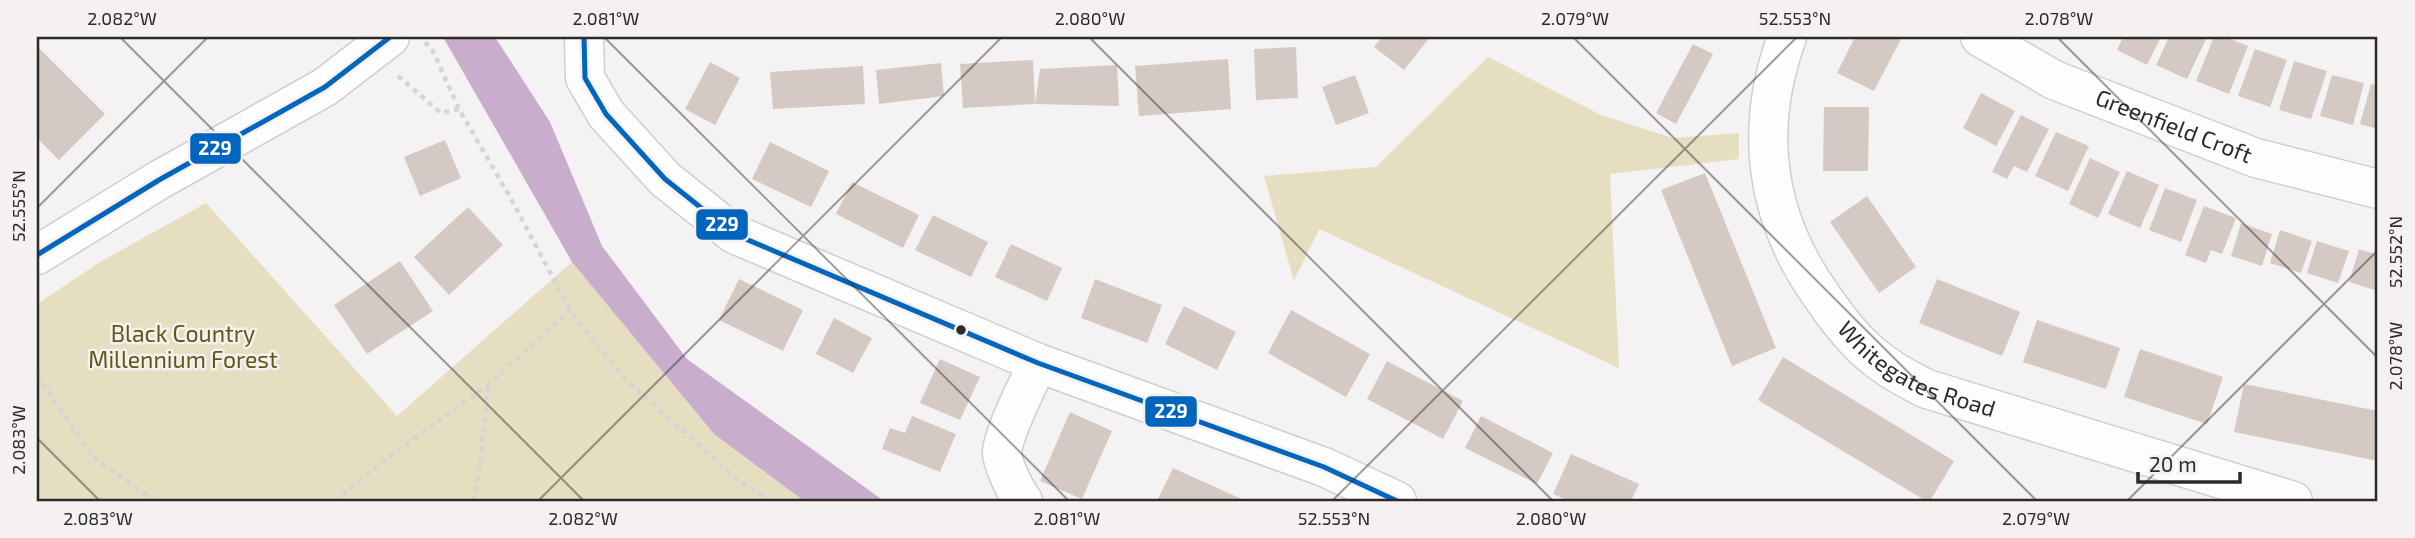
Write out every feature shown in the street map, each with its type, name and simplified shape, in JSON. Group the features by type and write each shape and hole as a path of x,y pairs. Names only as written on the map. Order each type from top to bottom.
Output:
{"street":[{"path":"584,37 585,78 606,114 665,179 734,234 1038,363 1324,467 1397,501"},
{"name":"Whitegates Road","path":"1787,37 1777,65 1767,128 1773,192 1782,224 1795,254 1811,282 1857,343 1876,360 1927,389 2293,501"},
{"name":"Greenfield Croft","path":"1980,37 2054,80 2129,110 2256,158 2378,189"},
{"path":"37,255 159,180 325,87 380,45"},
{"path":"1012,498 1002,453 1018,406 1038,363"}],"path":[{"path":"419,37 432,49 459,109 510,197 570,310 622,376 734,477 769,501"},
{"path":"380,45 441,113 459,109"},
{"path":"335,501 382,462 488,386 570,310"},
{"path":"37,374 93,457 155,501"},
{"path":"473,501 480,465 488,386"}],"green space":[{"path":"1488,57 1601,115 1673,138 1739,133 1739,159 1610,174 1619,368 1319,229 1294,281 1264,176 1376,167"},
{"name":"Black Country Millennium Forest","path":"206,203 397,416 572,262 714,434 804,501 37,501 37,304 100,262"}],"shaded area":[{"path":"443,37 495,37 550,122 602,246 687,359 884,501 804,501 714,434 572,262"}],"building":[{"path":"1382,37 1430,37 1404,70 1374,47"},
{"path":"1855,37 1902,37 1874,91 1837,73"},
{"path":"2123,37 2161,37 2147,65 2117,50"},
{"path":"2169,37 2207,37 2187,79 2156,65"},
{"path":"2214,37 2225,37 2248,46 2229,94 2196,81"},
{"path":"1693,44 1713,54 1676,124 1656,113"},
{"path":"37,46 105,114 59,160 37,138"},
{"path":"1296,47 1298,98 1256,100 1254,49"},
{"path":"2255,49 2287,60 2270,107 2238,96"},
{"path":"1228,59 1231,109 1139,116 1135,66"},
{"path":"1033,60 1035,104 963,108 960,64"},
{"path":"2294,61 2327,71 2311,119 2279,110"},
{"path":"710,62 740,78 715,125 685,109"},
{"path":"941,63 944,96 879,104 876,70"},
{"path":"1117,65 1119,106 1035,104 1040,69"},
{"path":"863,66 865,104 773,109 770,72"},
{"path":"1355,75 1369,113 1336,125 1322,87"},
{"path":"2332,75 2364,83 2353,125 2320,116"},
{"path":"2371,84 2378,86 2378,129 2360,124"},
{"path":"1981,93 2015,111 1996,146 1963,128"},
{"path":"1824,107 1869,107 1868,171 1823,171"},
{"path":"2021,115 2049,129 2027,172 2014,166 2007,179 1992,172"},
{"path":"2056,132 2089,146 2068,191 2035,176"},
{"path":"445,140 461,178 420,196 404,157"},
{"path":"770,142 829,171 811,207 752,179"},
{"path":"2090,158 2120,172 2098,218 2069,204"},
{"path":"2127,171 2159,185 2140,228 2108,214"},
{"path":"1705,173 1776,348 1732,366 1661,190"},
{"path":"852,182 919,215 903,248 836,214"},
{"path":"2165,188 2197,200 2181,242 2149,230"},
{"path":"1867,196 1916,267 1879,293 1830,222"},
{"path":"2204,206 2236,218 2222,254 2211,250 2206,263 2185,255"},
{"path":"468,207 503,245 449,295 414,257"},
{"path":"933,215 988,242 971,277 915,250"},
{"path":"2241,223 2272,234 2262,266 2231,256"},
{"path":"2280,230 2312,241 2301,273 2270,263"},
{"path":"2317,241 2349,251 2338,283 2307,273"},
{"path":"1011,244 1062,268 1047,301 995,277"},
{"path":"2359,249 2378,255 2378,291 2349,282"},
{"path":"400,261 433,311 367,354 334,305"},
{"path":"739,279 803,310 783,351 719,320"},
{"path":"1095,279 1162,305 1147,343 1081,318"},
{"path":"1937,279 2020,312 2002,356 1919,323"},
{"path":"1184,306 1236,332 1217,370 1165,344"},
{"path":"1291,310 1370,354 1346,397 1268,353"},
{"path":"834,318 872,338 853,373 816,354"},
{"path":"2037,320 2120,348 2106,389 2023,362"},
{"path":"2140,349 2223,377 2207,424 2124,397"},
{"path":"1783,357 1954,461 1930,501 1758,400"},
{"path":"940,359 980,377 960,420 920,403"},
{"path":"1387,361 1463,401 1443,439 1367,399"},
{"path":"2244,384 2378,411 2378,461 2234,432"},
{"path":"1070,412 1112,431 1082,499 1040,481"},
{"path":"912,416 956,434 940,472 882,449 890,428 905,433"},
{"path":"1481,416 1553,453 1537,484 1465,448"},
{"path":"1571,454 1639,484 1631,501 1569,501 1553,494"},
{"path":"1173,468 1246,501 1157,501"}],"transit line":[{"name":"229","path":"37,255 159,180 325,87 390,37"},
{"name":"229","path":"584,37 585,78 606,114 665,179 734,234 1038,363 1324,467 1397,501"}]}
